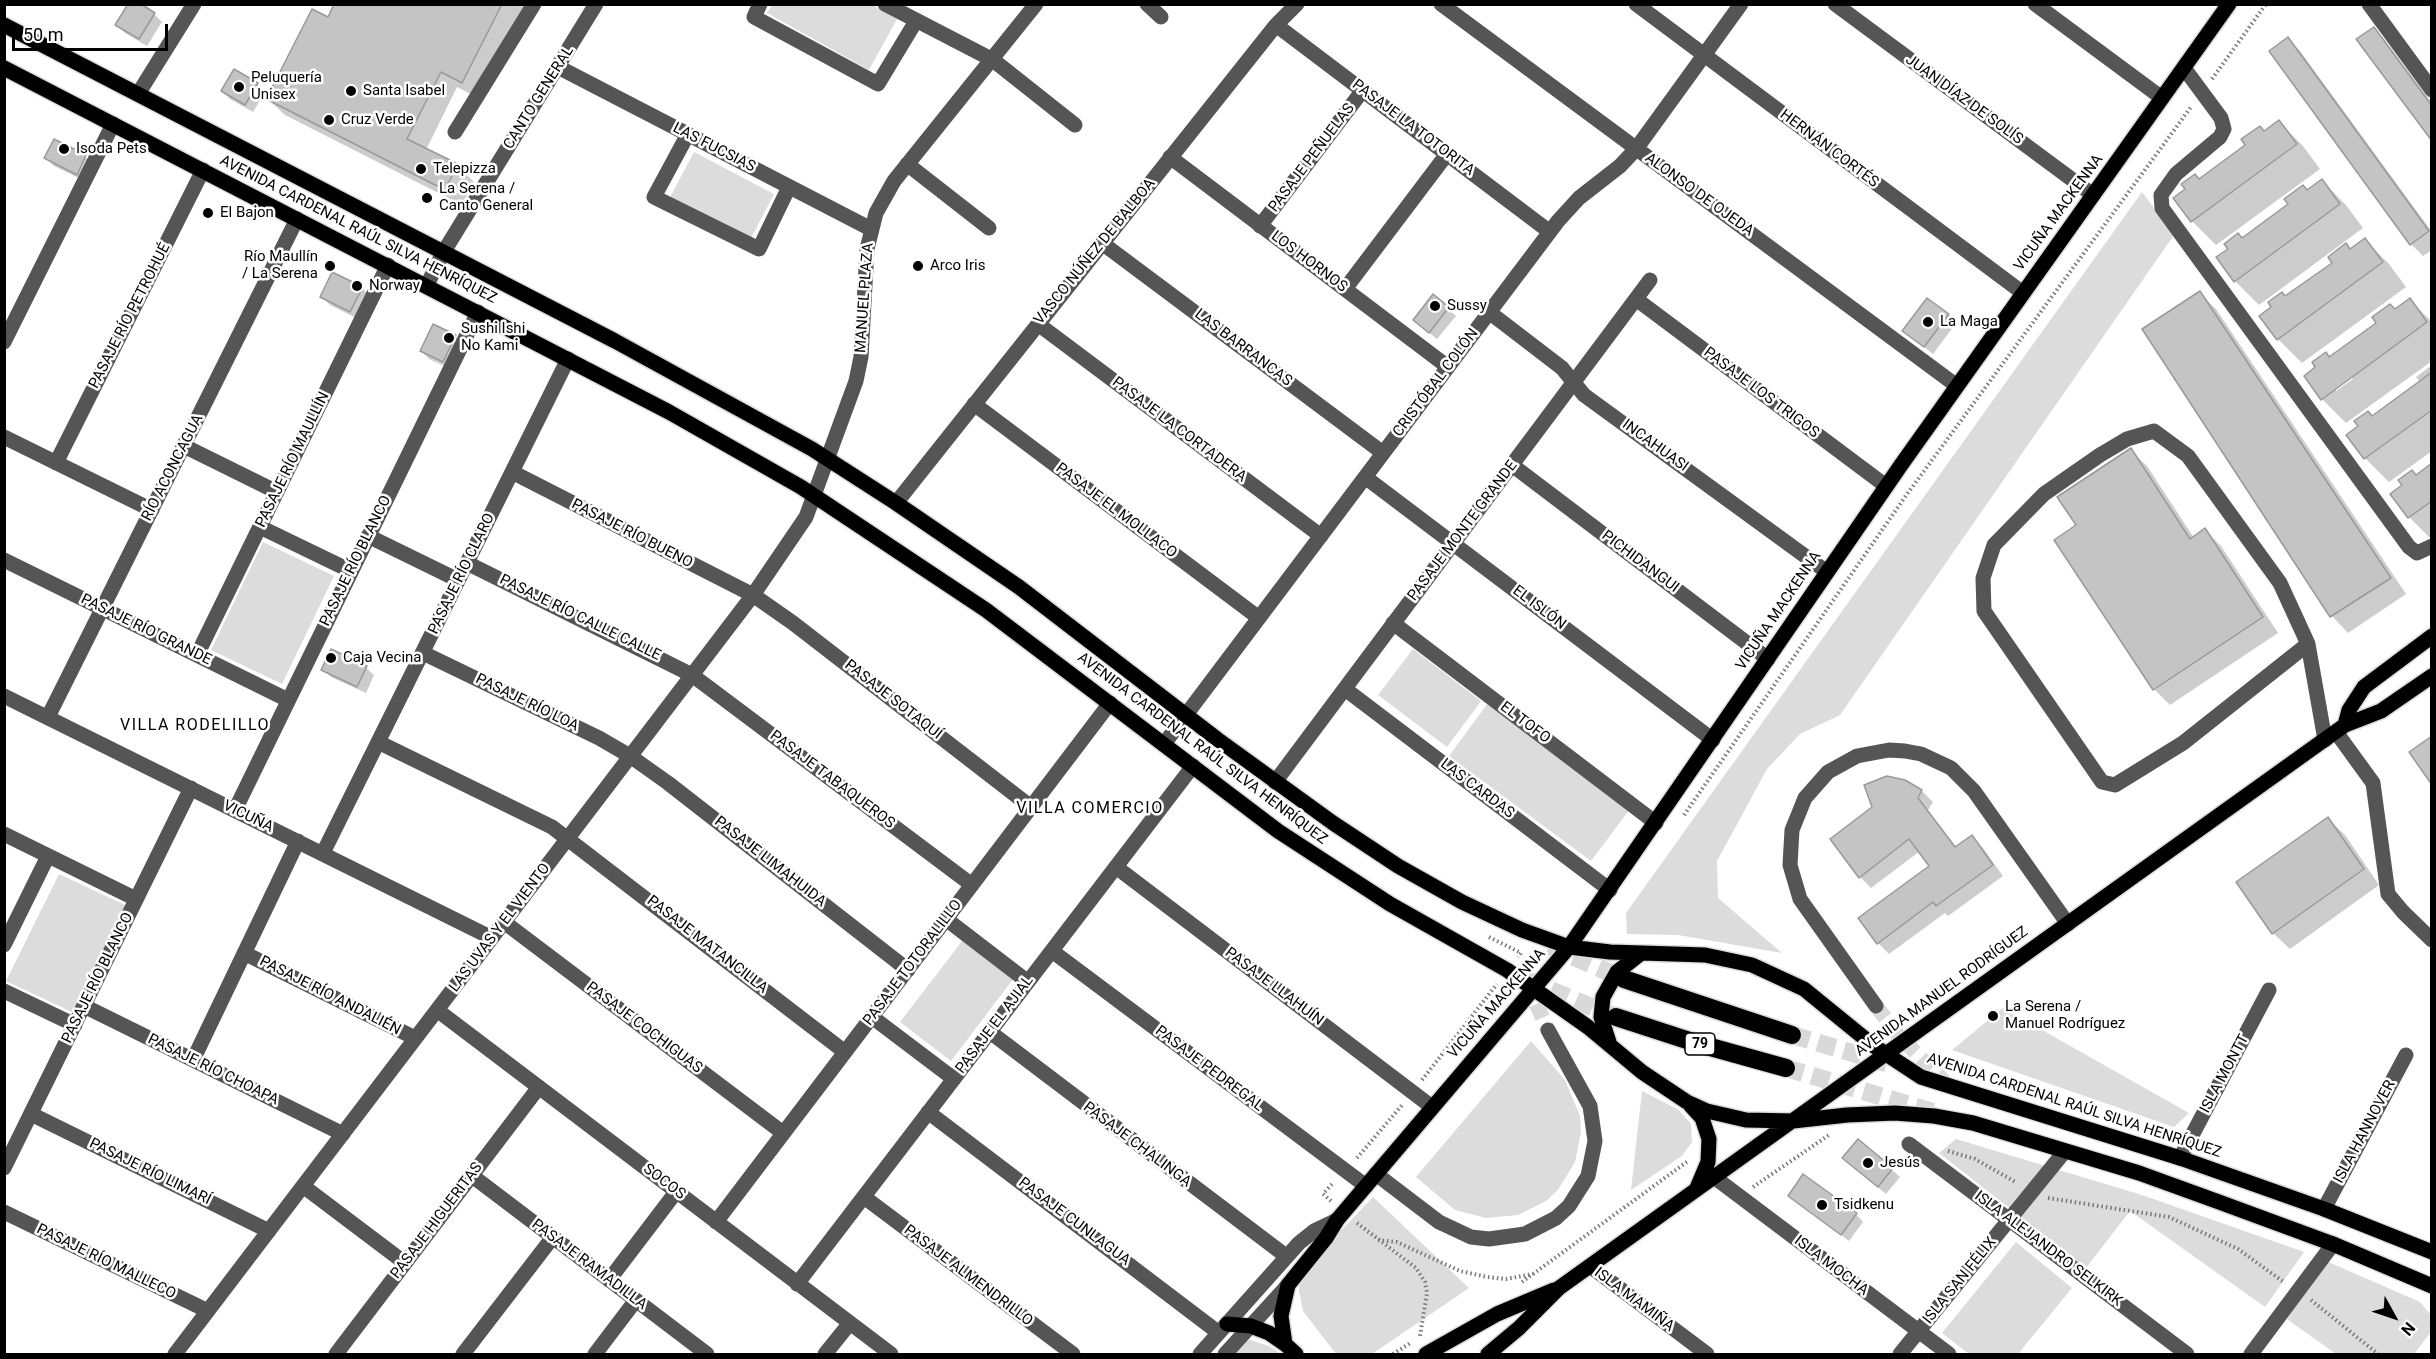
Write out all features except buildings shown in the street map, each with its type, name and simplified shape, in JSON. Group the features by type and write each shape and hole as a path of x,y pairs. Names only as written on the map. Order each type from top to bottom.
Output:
{"highway":[{"name":"79","path":"1624,979 1792,1035"},
{"name":"79","path":"1616,1017 1696,1043 1786,1068"}],"main road":[{"name":"VICUÑA MACKENNA","path":"1288,1285 1326,1238 1337,1220 1569,947 1886,486 2229,4"},
{"name":"AVENIDA CARDENAL RAÚL SILVA HENRÍQUEZ","path":"4,25 690,381 827,459 1019,587 1275,782 1365,845 1492,917 1569,947 1640,954 1705,955 1729,958 1773,973 1813,996 1886,1055 1913,1073 1941,1085 2180,1158 2324,1209 2432,1252"},
{"name":"AVENIDA CARDENAL RAÚL SILVA HENRÍQUEZ","path":"5,70 427,285 669,412 813,495 977,604 1278,831 1333,869 1416,920 1508,970 1610,1045 1642,1072 1686,1102 1707,1111 1734,1118 1793,1121 1871,1113 1917,1114 1974,1123 2139,1173 2333,1244 2432,1286"},
{"path":"2335,732 2364,687 2432,636"},
{"name":"AVENIDA MANUEL RODRÍGUEZ","path":"1488,1354 1519,1328 1559,1288 2335,732 2380,711 2432,676"},
{"path":"1610,1045 1601,1017 1603,998 1617,972 1640,954"},
{"path":"1686,1102 1702,1118 1709,1139 1708,1162 1696,1191"},
{"path":"1288,1285 1281,1316 1291,1349"},
{"name":"AVENIDA MANUEL RODRÍGUEZ","path":"1426,1354 1497,1314 1559,1288"},
{"path":"1223,1328 1251,1326 1269,1334 1291,1349"}],"street":[{"path":"138,94 194,4"},
{"path":"455,132 534,4"},
{"name":"CANTO GENERAL","path":"427,285 443,253 596,4"},
{"path":"760,4 754,17 878,84 916,21"},
{"path":"885,4 993,60 1075,125"},
{"name":"MANUEL PLAZA","path":"813,495 856,381 862,346 864,272 871,229 884,197 907,164 1036,4"},
{"path":"1147,4 1161,16"},
{"name":"VASCO NÚÑEZ DE BALBOA","path":"896,503 1276,25 1297,4"},
{"name":"ALONSO DE OJEDA","path":"1441,4 1957,386"},
{"name":"HERNÁN CORTÉS","path":"1636,4 2023,293"},
{"name":"CRISTÓBAL COLÓN","path":"1164,744 1550,232 1579,198 1620,166 1636,148 1741,4"},
{"name":"JUAN DÍAZ DE SOLÍS","path":"1835,4 2093,195"},
{"path":"2035,4 2162,98"},
{"path":"2369,4 2432,90"},
{"name":"PASAJE LA TOTORITA","path":"1276,25 1550,232"},
{"name":"LAS FUCSIAS","path":"558,67 871,229"},
{"path":"2184,68 2221,118 2224,129 2220,137 2176,174 2161,195 2162,208 2409,548 2417,553 2432,546"},
{"name":"PASAJE PEÑUELAS","path":"1260,226 1363,90"},
{"path":"4,342 113,124"},
{"path":"688,134 654,196 759,249 789,187"},
{"path":"1345,289 1447,154"},
{"name":"LOS HORNOS","path":"1170,158 1448,367"},
{"path":"907,164 988,228"},
{"name":"PASAJE RÍO PETROHUÉ","path":"57,462 203,170"},
{"name":"RÍO ACONCAGUA","path":"48,717 297,219"},
{"name":"LAS BARRANCAS","path":"1102,243 1383,453"},
{"name":"PASAJE RÍO MAULLÍN","path":"197,655 388,265"},
{"name":"PASAJE MONTE GRANDE","path":"1275,782 1650,280"},
{"name":"PASAJE LOS TRIGOS","path":"1636,299 1886,486"},
{"name":"PASAJE RÍO BLANCO","path":"235,810 478,312"},
{"name":"INCAHUASI","path":"1489,312 1562,368 1584,394 1827,572"},
{"name":"PASAJE LA CORTADERA","path":"1038,324 1321,536"},
{"name":"PASAJE RÍO CLARO","path":"323,853 568,359"},
{"name":"PASAJE EL MOLLACO","path":"974,404 1259,618"},
{"path":"2308,644 2183,743 2115,785 2102,782 1984,611 1983,578 1994,545 2044,494 2127,439 2154,432 2188,456 2280,583 2308,644 2335,732 2373,783 2388,894 2432,940"},
{"path":"4,437 152,510"},
{"path":"184,446 277,492"},
{"name":"PICHIDANGUI","path":"1512,465 1768,659"},
{"name":"PASAJE RÍO BUENO","path":"512,472 753,594"},
{"name":"EL ISLÓN","path":"1365,477 1713,740"},
{"name":"LAS UVAS Y EL VIENTO","path":"175,1354 753,594 806,517 813,495"},
{"path":"260,527 351,571"},
{"path":"368,536 458,580"},
{"name":"PASAJE RÍO GRANDE","path":"4,560 288,700"},
{"name":"PASAJE RÍO CALLE CALLE","path":"467,563 692,675"},
{"name":"PASAJE SOTAQUÍ","path":"753,594 1031,807"},
{"name":"EL TOFO","path":"1393,624 1656,823"},
{"name":"PASAJE RÍO LOA","path":"423,653 600,738 630,756"},
{"name":"PASAJE TABAQUEROS","path":"692,675 972,885"},
{"name":"LAS CARDAS","path":"1345,688 1610,890"},
{"name":"VICUÑA","path":"4,696 492,938"},
{"name":"PASAJE TOTORALILLO","path":"716,1222 1110,704"},
{"path":"378,742 537,818 568,839"},
{"path":"1876,1006 1800,898 1790,865 1792,830 1805,798 1828,772 1857,756 1889,750 1905,751 1921,754 1951,768 1974,791 2068,924"},
{"name":"PASAJE LIMAHUIDA","path":"630,756 908,970"},
{"name":"PASAJE EL AJIAL","path":"797,1284 1193,766"},
{"name":"PASAJE RÍO BLANCO","path":"4,1168 191,788"},
{"path":"4,834 136,899"},
{"name":"PASAJE MATANCILLA","path":"568,839 845,1052"},
{"path":"193,1060 298,841"},
{"path":"4,945 48,856"},
{"name":"PASAJE LLAHUÍN","path":"1116,867 1432,1107"},
{"path":"946,919 1028,982"},
{"name":"PASAJE COCHIGUAS","path":"504,922 783,1134"},
{"name":"PASAJE PEDREGAL","path":"1052,951 1371,1180 1454,1231 1489,1239 1525,1234 1556,1218 1569,1206 1588,1176 1595,1141 1590,1106 1548,1030"},
{"name":"PASAJE RÍO ANDALIÉN","path":"244,953 415,1038"},
{"name":"ISLA MONTT","path":"2180,1158 2270,990"},
{"path":"4,991 75,1025"},
{"name":"PASAJE RÍO CHOAPA","path":"84,1006 343,1134"},
{"name":"SOCOS","path":"437,1010 891,1354"},
{"path":"872,1017 954,1079"},
{"name":"PASAJE CHALINGA","path":"990,1032 1286,1256"},
{"name":"ISLA HANNOVER","path":"2324,1209 2406,1055"},
{"name":"PASAJE HIGUERITAS","path":"336,1354 538,1087"},
{"name":"PASAJE CUNLAGUA","path":"928,1112 1223,1328"},
{"name":"PASAJE RÍO LIMARÍ","path":"31,1114 269,1231"},
{"name":"ISLA ALEJANDRO SELKIRK","path":"1909,1144 2187,1354"},
{"name":"ISLA SAN FÉLIX","path":"1900,1354 2065,1151"},
{"name":"PASAJE RAMADILLA","path":"471,1175 707,1354"},
{"name":"ISLA MOCHA","path":"1714,1178 1949,1354"},
{"path":"303,1186 405,1263"},
{"path":"609,1280 676,1192"},
{"name":"PASAJE ALMENDRILLO","path":"864,1197 1073,1354"},
{"name":"PASAJE RÍO MALLECO","path":"4,1212 208,1311"},
{"name":"VICUÑA MACKENNA","path":"1200,1354 1286,1256 1314,1231 1337,1220"},
{"path":"463,1354 553,1237"},
{"path":"2251,1354 2333,1244"},
{"name":"ISLA MAMIÑA","path":"1590,1266 1707,1354"},
{"name":"VICUÑA MACKENNA","path":"1225,1354 1288,1285"},
{"path":"595,1354 636,1300"},
{"path":"825,1354 849,1323"}],"path":[{"path":"1680,820 1905,497 2266,4"},
{"path":"1740,1197 1788,1161 1833,1132"},
{"path":"1942,1149 1975,1159 2042,1197 2169,1217 2238,1249 2317,1305 2378,1354"},
{"path":"1542,1268 1691,1157"},
{"path":"1377,1240 1397,1242 1460,1271 1487,1277 1506,1279 1535,1273"}],"shaded area":[{"path":"871,4 897,19 869,70 767,13 772,5"},
{"path":"694,152 774,194 748,244 668,201"},
{"path":"2142,192 2174,235 1840,715 1800,734 1767,769 1717,861 1718,898 1782,953 1678,935 1627,934 1626,913"},
{"path":"263,542 334,576 282,684 211,650"},
{"path":"1413,649 1481,701 1447,747 1378,695"},
{"path":"1488,703 1630,809 1591,861 1449,756"},
{"path":"59,874 125,905 74,1013 6,981"},
{"path":"963,940 1014,978 951,1061 900,1022"},
{"path":"2003,1008 2189,1113 2174,1127 1952,1050"},
{"path":"1531,1041 1565,1080 1580,1116 1581,1132 1575,1162 1558,1190 1546,1201 1518,1215 1486,1218 1455,1210 1416,1177"},
{"path":"1642,1091 1679,1110 1691,1124 1692,1142 1682,1156 1631,1190"},
{"path":"1956,1139 2142,1195 2304,1252 2265,1307 2130,1211 2086,1268 1939,1153"},
{"path":"1373,1197 1469,1288 1372,1354 1336,1354 1303,1311 1299,1291 1300,1274"},
{"path":"2016,1242 2072,1288 2018,1354 1969,1354 1942,1333"},
{"path":"2326,1261 2420,1302 2431,1315 2431,1332 2414,1354 2336,1354 2287,1319"},
{"path":"1247,1339 1269,1346 1281,1354 1233,1354"}],"tunnel":[{"path":"1549,946 1624,979"},
{"path":"1526,980 1616,1017"},
{"path":"1530,982 1534,999 1548,1030"},
{"path":"1876,1006 1899,1036 1944,1081"},
{"path":"1792,1035 1889,1064"},
{"path":"1786,1068 1940,1114"}],"place":[{"name":"Peluquería Unisex","path":"239,87"},
{"name":"Santa Isabel","path":"351,91"},
{"name":"Cruz Verde","path":"329,120"},
{"name":"Isoda Pets","path":"64,149"},
{"name":"Telepizza","path":"421,169"},
{"name":"La Serena / Canto General","path":"427,198"},
{"name":"El Bajon","path":"208,213"},
{"name":"Río Maullín / La Serena","path":"330,266"},
{"name":"Arco Iris","path":"918,266"},
{"name":"Norway","path":"357,286"},
{"name":"Sussy","path":"1435,306"},
{"name":"La Maga","path":"1928,322"},
{"name":"Sushi Ishi No Kami","path":"449,338"},
{"name":"Caja Vecina","path":"331,658"},
{"name":"La Serena / Manuel Rodríguez","path":"1993,1016"},
{"name":"Jesús","path":"1868,1163"},
{"name":"Tsidkenu","path":"1822,1205"}],"district":[{"name":"VILLA RODELILLO","path":"195,726"},
{"name":"VILLA COMERCIO","path":"1090,809"}]}
